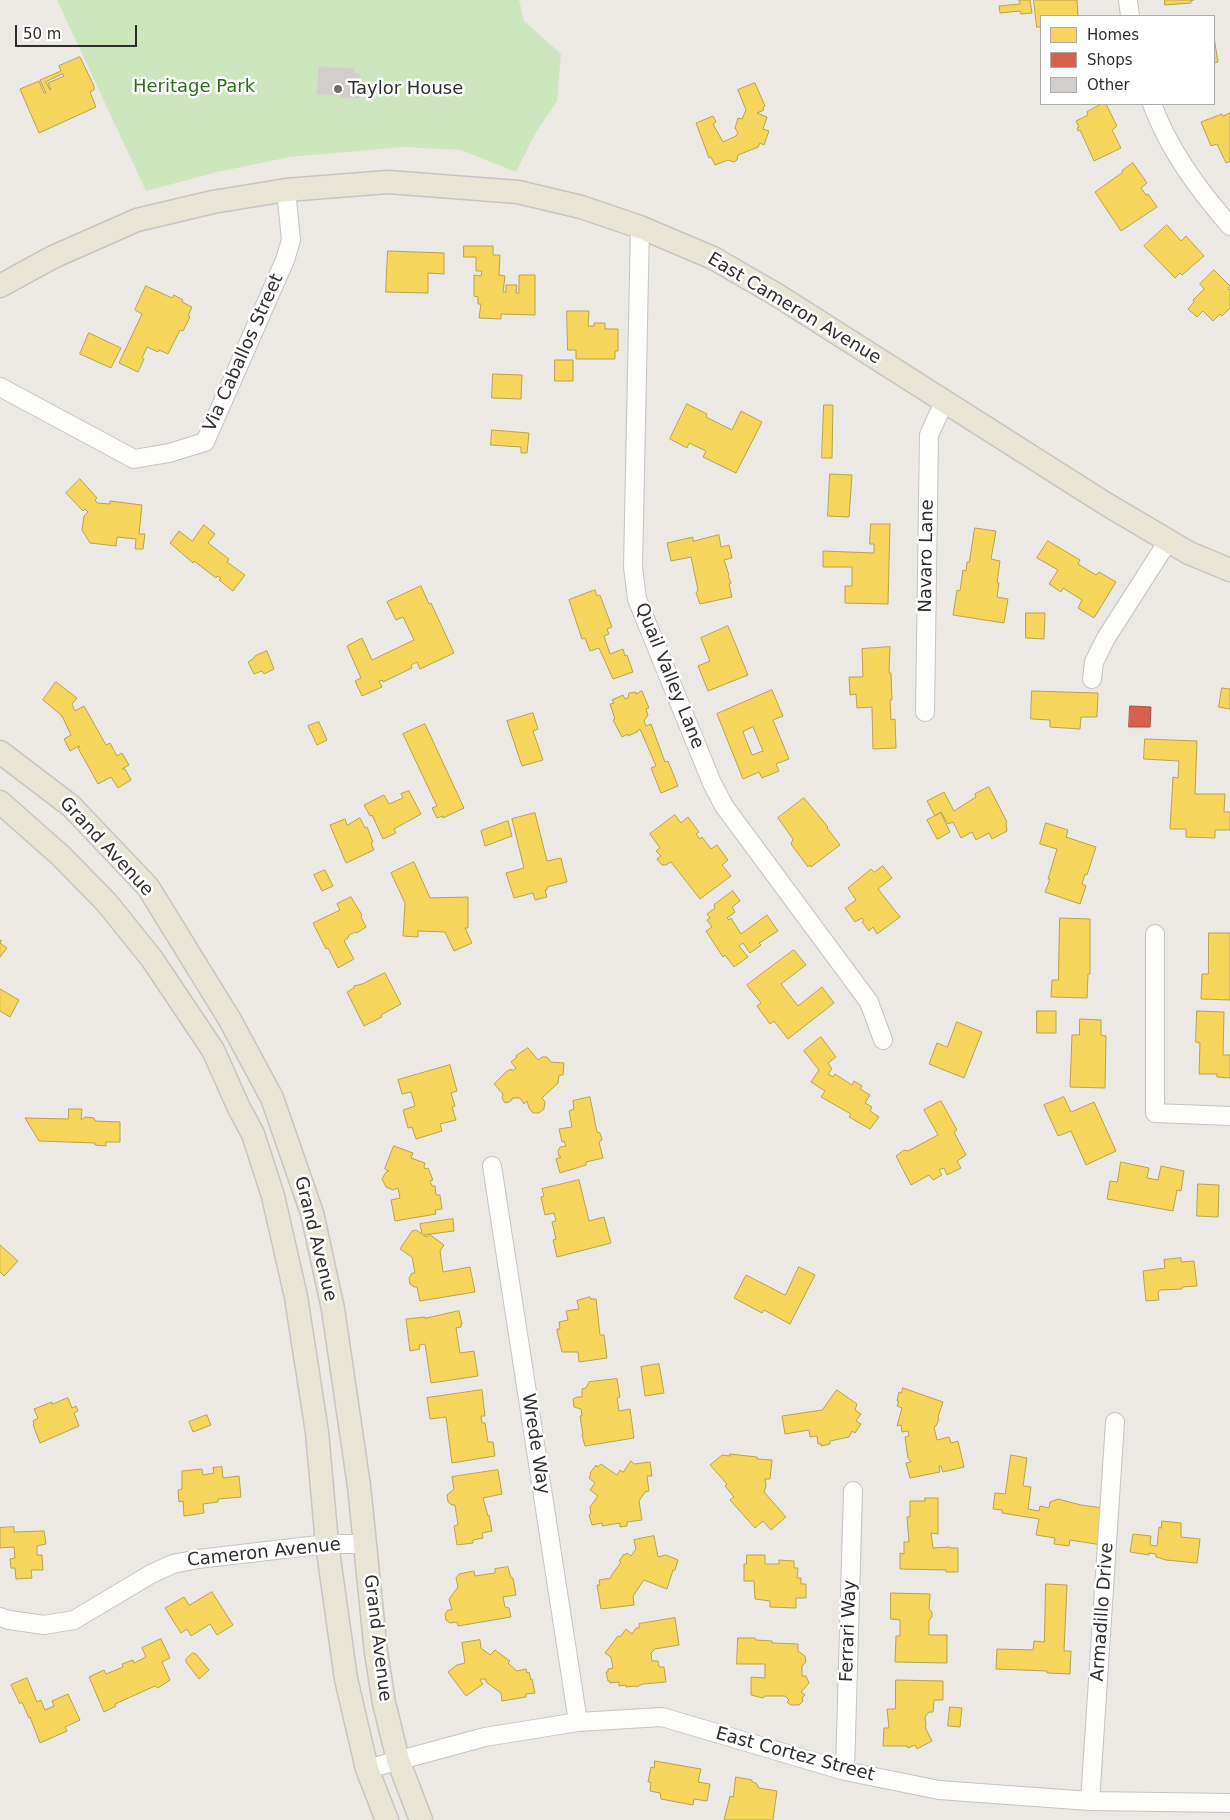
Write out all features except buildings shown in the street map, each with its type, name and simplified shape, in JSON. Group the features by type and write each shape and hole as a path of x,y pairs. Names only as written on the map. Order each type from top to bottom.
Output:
{"main road":[{"name":"East Cameron Avenue","path":"0,286 53,256 137,220 213,202 286,190 388,182 518,192 581,207 640,227 713,258 777,295 1099,500 1189,553 1230,570"},
{"name":"Grand Avenue","path":"0,752 71,806 148,887 230,1020 272,1098 312,1213 333,1309 359,1486 376,1652 384,1704 398,1760 421,1820"},
{"name":"Grand Avenue","path":"0,802 61,856 107,903 152,959 213,1050 253,1134 273,1196 296,1297 317,1432 327,1544 344,1670 352,1712 367,1769 387,1820"}],"street":[{"path":"1128,0 1130,15"},
{"path":"1152,105 1161,128 1199,190 1230,226"},
{"name":"Via Caballos Street","path":"0,387 134,458 169,453 205,442 285,260 290,240 286,190"},
{"name":"Quail Valley Lane","path":"640,227 633,566 638,599 712,783 724,806 869,1002 883,1040"},
{"name":"Navaro Lane","path":"925,712 929,435 944,402"},
{"path":"1092,678 1094,662 1106,638 1168,541"},
{"path":"1155,934 1156,1112 1230,1116"},
{"name":"Wrede Way","path":"492,1166 578,1722"},
{"name":"Armadillo Drive","path":"1090,1801 1115,1422"},
{"name":"Ferrari Way","path":"845,1771 853,1491"},
{"name":"Cameron Avenue","path":"0,1617 44,1625 74,1620 151,1574 173,1564 198,1559 327,1544 365,1544"},
{"name":"East Cortez Street","path":"367,1769 485,1737 578,1722 662,1717 845,1771 939,1790 1090,1801 1230,1804"}],"green space":[{"name":"Heritage Park","path":"57,0 519,0 524,21 561,54 557,101 535,134 516,172 461,150 403,147 290,157 217,172 146,191"}],"place":[{"name":"Taylor House","path":"338,89"}]}
